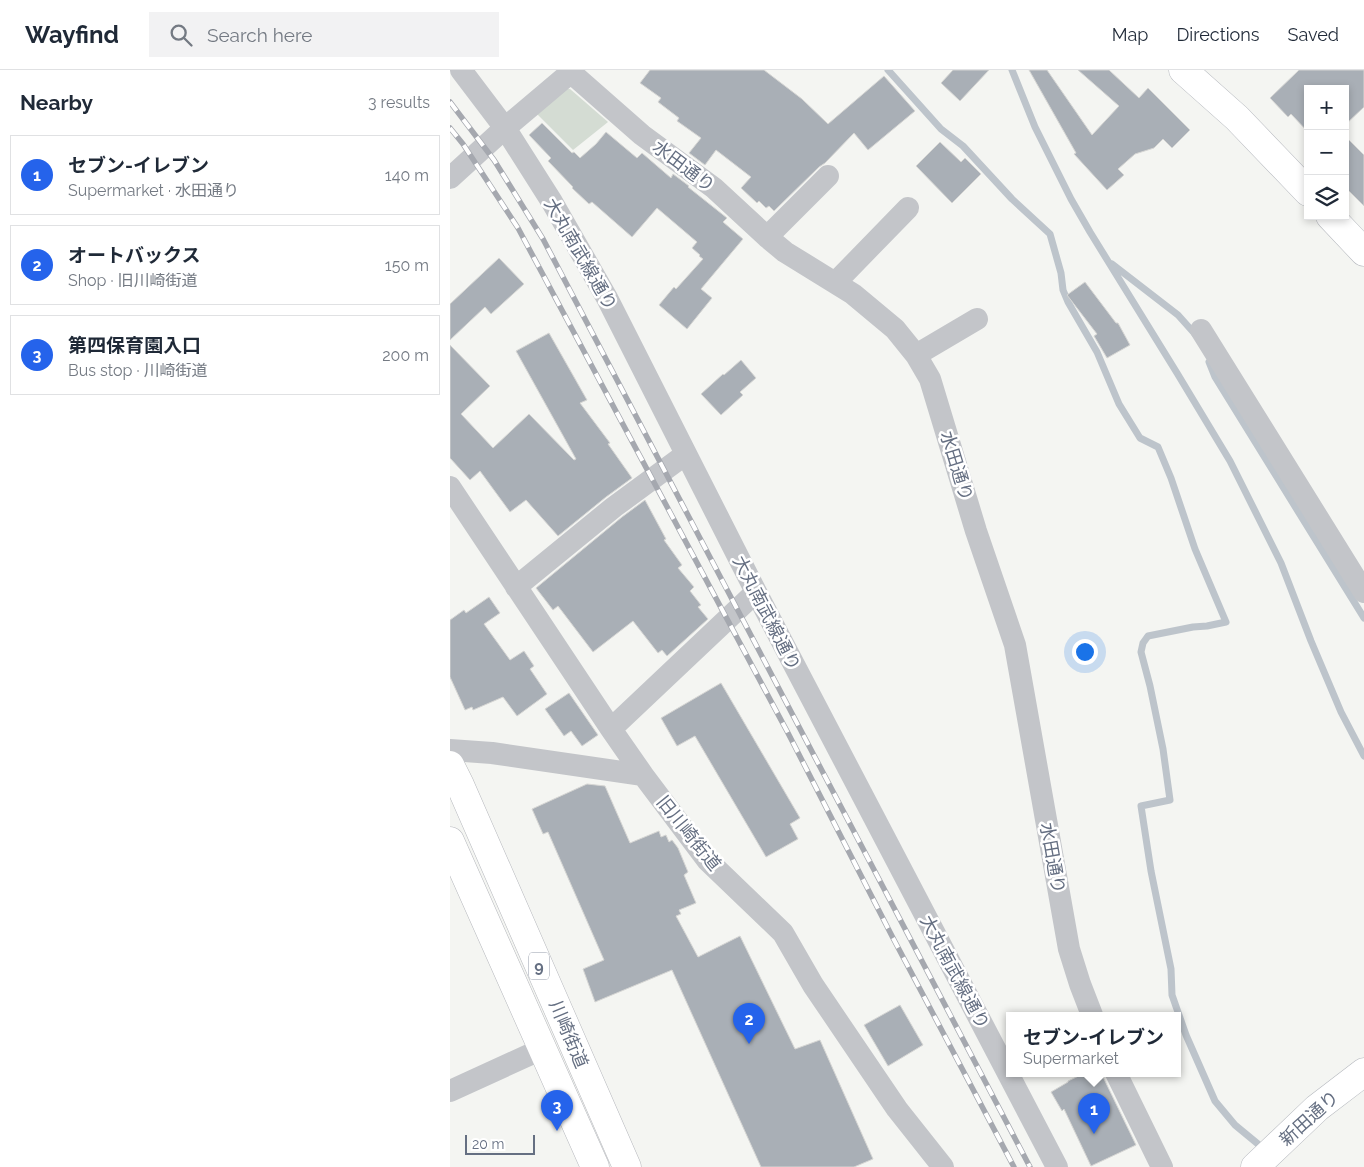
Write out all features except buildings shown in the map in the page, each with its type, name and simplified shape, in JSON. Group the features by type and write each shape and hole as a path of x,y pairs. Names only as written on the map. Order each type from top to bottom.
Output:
{"main road":[{"path":"1183,70 1236,118 1304,188"},
{"path":"1334,220 1364,252"},
{"name":"川崎街道","path":"450,765 627,1167"},
{"name":"川崎街道","path":"450,841 595,1167"},
{"name":"新田通り","path":"1255,1167 1317,1108 1364,1072"}],"street":[{"name":"大丸南武線通り","path":"461,70 505,128 552,202 607,298 756,592 1006,1070"},
{"path":"450,178 569,71"},
{"name":"水田通り","path":"569,71 642,135 714,188 785,252 836,282 895,329 916,355 930,379 976,531 1015,645 1069,949 1091,1012"},
{"path":"767,237 828,176"},
{"path":"836,282 908,208"},
{"path":"916,355 977,318"},
{"path":"1201,330 1364,592"},
{"path":"516,587 614,506 686,454"},
{"name":"旧川崎街道","path":"450,487 643,775 707,860 783,934 812,986 898,1109 943,1167"},
{"path":"611,729 756,592"},
{"path":"450,750 492,753 643,775"},
{"path":"450,1091 542,1049"},
{"name":"大丸南武線通り","path":"1010,1077 1057,1167"},
{"path":"1118,1077 1162,1167"}],"shaded area":[{"path":"564,89 570,89 608,122 573,150 536,113"}],"waterway":[{"path":"888,70 941,129 963,146 1012,199 1050,234 1061,273 1063,290 1068,302 1097,352 1119,404 1140,438 1158,447 1171,478 1195,549 1226,622 1148,636 1143,643 1141,652 1163,749 1170,800 1141,806 1151,871 1171,969 1172,995 1178,1012"},
{"path":"1012,70 1035,127 1071,199 1230,461 1281,563 1341,712 1364,756"},
{"path":"1112,264 1178,315 1195,334"},
{"path":"1209,362 1215,377 1364,618"},
{"path":"1181,1021 1215,1101 1235,1125 1263,1150"}],"railway":[{"path":"450,102 494,160 543,239 1030,1167"},
{"path":"450,128 463,144 518,228 788,733 893,938 1014,1167"}],"place":[{"name":"オートバックス","path":"749,1044"},
{"name":"第四保育園入口","path":"557,1131"},
{"name":"セブン-イレブン","path":"1094,1134"}]}
